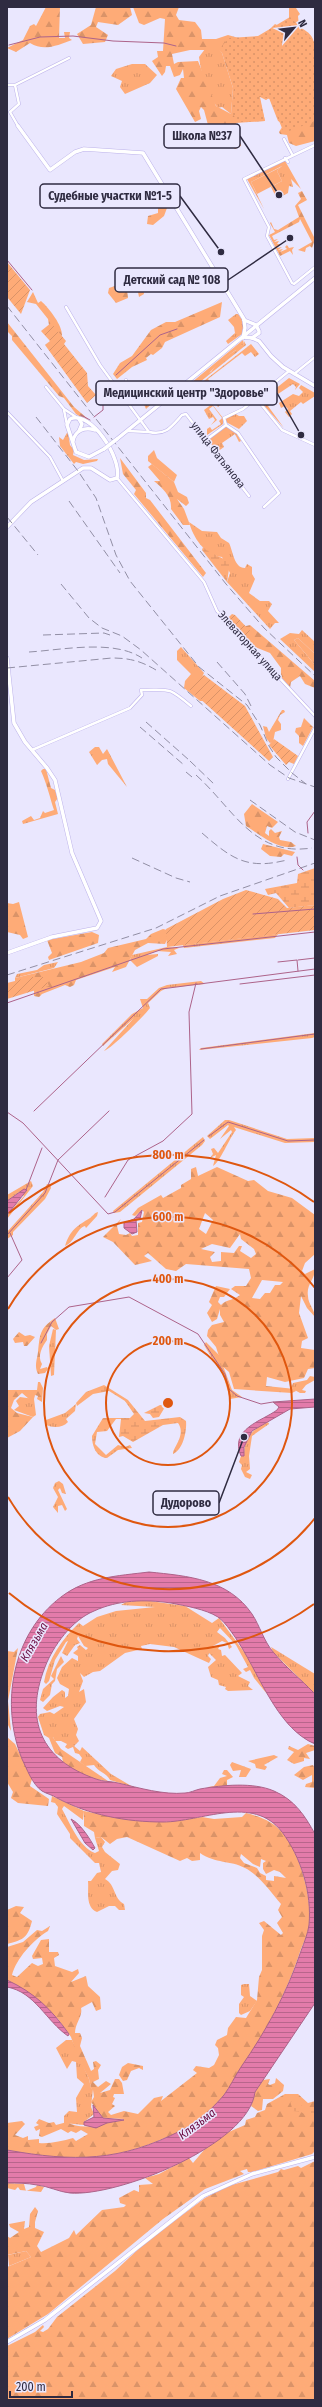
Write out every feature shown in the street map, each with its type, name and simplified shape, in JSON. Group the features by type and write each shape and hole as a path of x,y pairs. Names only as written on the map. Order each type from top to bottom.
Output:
{"main road":[{"path":"18,126 50,170 75,152 84,149 143,153 244,320 245,333 251,338 259,341 271,356 289,371 315,386"},
{"path":"7,527 31,502 88,467 110,480 117,478 118,469 115,455 101,435 78,418 70,419 68,427 74,449 80,455 89,457 104,449 117,439 128,431 254,324 261,322 315,278"},
{"path":"244,320 254,324 259,332"},
{"path":"259,341 261,322"},
{"path":"245,333 254,324"},
{"path":"251,338 259,332"},
{"path":"74,449 73,438 79,431 82,424 78,418"},
{"path":"68,427 79,431 91,429 101,435"},
{"path":"7,658 14,723 31,750 47,768 55,780 72,852 101,921 97,928 52,937 7,953"},
{"path":"7,2342 45,2320 203,2196 252,2174 315,2157"}],"street":[{"path":"7,85 15,85 69,58"},
{"path":"15,85 19,104 10,112 18,126"},
{"path":"284,139 292,154"},
{"path":"315,145 292,154 244,179 269,227 267,236 292,283 294,284 315,267"},
{"path":"285,158 288,162"},
{"path":"66,307 100,365 149,432"},
{"path":"293,374 315,357"},
{"path":"264,507 279,493 238,433 226,425 224,418 243,409 289,371"},
{"path":"125,400 127,396 126,380"},
{"path":"46,387 64,409 78,418"},
{"path":"256,398 282,430 315,445"},
{"path":"64,409 68,427"},
{"path":"7,412 50,457 63,482"},
{"name":"улица Фатьянова","path":"149,432 161,433 168,431 182,415 186,414 249,496"},
{"path":"206,440 226,425"},
{"path":"128,431 149,432"},
{"name":"Элеваторная улица","path":"117,478 204,582 217,611 315,716"},
{"path":"31,750 130,708 142,695 141,690 161,688 171,690 191,706"},
{"path":"288,779 315,728"}],"green space":[{"path":"46,7 60,7 59,38 65,38 64,32 70,32 69,38 72,40 51,47 40,47 30,43 16,52 7,48 23,40 30,26 34,24 36,26"},
{"path":"96,7 130,7 132,15 118,25 98,22 96,27 108,35 105,42 83,44 77,34 91,25"},
{"path":"133,7 179,7 176,15 179,20 195,22 201,30 202,39 216,39 228,35 256,43 275,24 283,28 315,92 315,141 296,146 289,143 287,135 280,134 279,132 284,124 278,121 269,98 266,100 260,97 265,121 236,123 241,146 235,149 214,133 213,126 208,125 204,110 201,107 199,111 201,119 195,122 176,89 181,78 184,78 183,69 180,75 174,77 170,66 166,66 165,72 162,76 152,61 158,57 157,51 163,51 165,19 160,18 144,25 139,23","holes":["190,50 219,50 222,53 233,88 231,114 216,106 198,61 178,62 174,64 172,54"]},
{"path":"289,7 296,8 300,14 298,16 299,27 312,37 315,53 289,18"},
{"path":"290,17 315,43 315,121 284,133 270,99 259,96 265,121 238,122 232,113 234,88 222,46 229,38 258,36"},
{"path":"205,49 219,49 222,53 233,88 231,114 222,107 218,108 208,91 201,70 199,57"},
{"path":"132,64 145,64 157,75 150,83 125,94 120,87 122,81 111,76 116,69"},
{"path":"284,159 301,189 291,179 293,187 289,186 288,193 277,199 271,187 282,181 277,171 282,166 251,182 264,209 247,179"},
{"path":"283,166 277,171 282,181 257,194 251,182"},
{"path":"302,191 307,200 298,205 315,239 312,248 310,246 306,248 305,252 298,250 312,242 300,219 299,222 272,236 274,240 278,239 274,242 279,241 277,244 280,244 277,248 282,247 278,250 283,249 280,252 287,249 285,247 287,245 289,248 294,247 292,250 293,255 290,251 280,256 269,235 275,232 270,223 271,222 274,229 278,230 299,217 295,206 301,199 298,193"},
{"path":"162,203 167,208 164,216 153,225 147,224 148,216 158,213 158,206"},
{"path":"7,262 30,290 21,314 7,297"},
{"path":"134,276 137,278 138,285 143,287 144,294 139,297 138,292 127,289 128,298 116,303 108,293 109,288 118,285 121,286 125,280"},
{"path":"33,292 38,303 41,301 55,317 62,332 62,336 49,325 48,319 36,304 27,302"},
{"path":"222,302 220,317 165,342 162,348 146,358 147,360 132,367 117,379 113,374 120,363 132,356 151,330 166,322 175,322"},
{"path":"238,314 244,322 242,334 228,344 226,341 235,333 234,327 228,320"},
{"path":"7,322 74,407 88,419 87,421 76,414 64,398 59,396 12,340 12,336 7,331"},
{"path":"51,323 66,341 64,344 87,373 88,386 96,395 87,403 45,345 50,341 41,331"},
{"path":"243,340 244,344 222,360 200,382 191,383"},
{"path":"244,341 246,345 200,382 206,373 211,372 218,362 244,344"},
{"path":"251,344 259,354 255,357 251,352 245,356 242,353 208,379 210,382 207,385 212,390 210,392 220,404 226,400 218,407 200,384"},
{"path":"289,378 300,384 295,390 296,387 293,384 269,400 271,403 268,406 284,428 260,401"},
{"path":"301,385 315,393 315,396 303,404 301,402 290,411 292,414 289,417 285,412 288,409 285,406 281,408 279,403 293,394 299,396 303,392 299,388"},
{"path":"155,389 161,395 146,409 142,400"},
{"path":"212,404 223,418 223,424 207,435 207,429 210,427 212,430 221,424 219,421 222,418 213,406 209,409 217,420 211,425 215,420 213,417 209,419 204,410"},
{"path":"234,413 239,416 244,416 247,421 239,429 226,422 226,419"},
{"path":"226,426 234,429 241,441 239,442 235,434 222,443 224,447 217,452 208,440"},
{"path":"68,431 70,445 74,450 73,455 84,460 98,459 97,461 83,464 76,462 74,464 60,446 59,437 63,440"},
{"path":"154,450 157,458 177,475 174,482 148,461 148,456"},
{"path":"120,458 146,493 146,498 150,500 206,573 203,577 134,494 136,490 123,474"},
{"path":"152,464 174,482 178,492 187,497 189,503 186,506 177,499 184,509 190,525 183,525 171,509 170,500 164,490 154,481 160,481 148,467"},
{"path":"189,522 202,531 217,532 221,538 229,543 238,565 245,568 247,564 252,567 252,574 255,579 249,593 260,601 269,601 272,604 268,611 279,623 275,623 270,629 227,582 230,573 222,557 210,553 200,544 193,534"},
{"path":"203,547 230,563 227,582 202,550"},
{"path":"232,614 235,615 253,634 247,640 228,618"},
{"path":"250,625 315,681 315,688 305,684 300,676 291,682 290,688 281,677 281,668 270,653 255,647 240,631 242,627"},
{"path":"302,630 315,642 315,654 298,638 294,640 315,665 315,672 280,639 290,633 299,634"},
{"path":"298,638 315,654 315,665 294,640"},
{"path":"181,647 204,673 201,679 194,683 208,701 200,701 184,688 185,681 191,674 177,660 177,651"},
{"path":"204,675 245,706 273,757 269,761 187,687"},
{"path":"282,710 285,712 280,715 278,720 281,724 281,730 275,732 273,742 270,743 266,738 263,726 267,727 269,732"},
{"path":"304,718 313,727 303,746 299,743 299,736 295,732 296,728 301,727"},
{"path":"274,739 298,756 294,764 289,762 286,765 269,745"},
{"path":"95,747 99,747 103,754 107,749 127,787 108,764 107,759 102,760 97,765 89,752"},
{"path":"46,769 51,788 55,790 58,798 55,802 58,814 23,824 22,821 31,816 34,820 40,818 43,811 45,813 54,810 41,771"},
{"path":"252,804 278,822 272,828 267,826 265,833 269,836 269,831 271,829 275,833 282,831 279,837 280,840 291,842 296,846 283,847 246,826 244,814"},
{"path":"263,844 295,852 292,856 284,854 281,857 270,856 261,849"},
{"path":"315,868 315,905 289,908 276,893 268,895 265,889 297,883 298,874"},
{"path":"246,890 278,899 287,908 315,905 315,930 167,947 166,929 223,899"},
{"path":"19,902 28,937 23,939 20,935 7,932 7,903 13,904"},
{"path":"163,929 171,931 165,944 148,943 135,950 126,967 112,972 115,967 76,980 74,985 70,987 65,985 42,994 39,997 34,996 34,987 15,981 15,978 81,962 104,953 108,948 146,939 151,934"},
{"path":"92,932 99,935 98,943 49,960 48,957 52,953 47,940"},
{"path":"278,934 275,938 184,948 183,945"},
{"path":"167,947 179,948 174,950 177,954 168,956 171,952 157,951 146,955 158,954 158,956 137,967 130,960 132,955"},
{"path":"58,962 54,968 15,978 17,974 37,970 44,965"},
{"path":"31,977 45,977 49,986 7,999 7,983"},
{"path":"201,981 205,984 167,988 161,991 148,1003 150,1008 141,1018 120,1039 104,1051 134,1018 103,1046 102,1044 132,1014 143,1008 140,999 147,999 159,988 167,985"},
{"path":"315,1033 315,1037 312,1038 199,1050 201,1048"},
{"path":"225,1120 287,1139 315,1138 315,1142 285,1143 234,1127 236,1130 219,1160 213,1166 216,1155 210,1158 213,1154 211,1149 214,1148 218,1153 232,1132 231,1130 220,1139 229,1126 228,1125 210,1139 207,1136"},
{"path":"203,1137 205,1141 202,1145 120,1212 114,1213 113,1211"},
{"path":"196,1167 198,1176 217,1167 248,1181 254,1180 268,1191 292,1198 315,1215 315,1254 305,1263 302,1271 305,1274 315,1269 314,1276 308,1289 308,1299 315,1317 307,1308 301,1296 299,1313 308,1338 302,1341 301,1348 315,1350 315,1368 308,1369 304,1378 285,1382 267,1377 266,1386 295,1389 296,1391 292,1393 234,1389 229,1372 222,1366 216,1347 207,1336 208,1330 212,1325 224,1322 220,1315 220,1309 217,1319 212,1322 207,1313 212,1305 209,1302 216,1286 230,1289 224,1297 220,1297 218,1302 221,1305 236,1298 240,1295 231,1289 235,1286 246,1286 251,1278 249,1269 186,1264 176,1271 166,1269 148,1253 144,1256 152,1261 135,1265 113,1242 103,1237 121,1219 117,1226 119,1234 126,1235 130,1233 132,1236 138,1235 138,1223 142,1222 144,1212 142,1210 135,1216 132,1215 138,1208 161,1195 163,1198 181,1188 181,1185 191,1179 191,1169","holes":["205,1213 213,1220 206,1234 199,1229","240,1234 241,1239 254,1249 256,1254 251,1258 240,1251 242,1246 239,1246 234,1253 221,1252 221,1261 212,1262 210,1257 215,1252 201,1249 212,1244 230,1248","262,1280 283,1282 280,1285 275,1285 270,1293 265,1293 260,1299 252,1298"]},
{"path":"31,1181 33,1186 7,1219 7,1215 24,1196 19,1192 7,1201 7,1195"},
{"path":"47,1184 50,1184 51,1188 45,1199 13,1232 13,1235 7,1239 7,1232 43,1192"},
{"path":"98,1212 97,1216 86,1228 85,1226 82,1227 71,1242 65,1246 74,1229"},
{"path":"55,1318 59,1329 56,1330 51,1326 47,1334 47,1340 40,1355 42,1364 40,1369 47,1367 48,1369 45,1373 38,1374 36,1366 41,1333 43,1329"},
{"path":"53,1329 56,1330 54,1375 51,1376 49,1346"},
{"path":"19,1332 25,1336 30,1335 35,1337 27,1346 24,1346 23,1342 15,1343 13,1339"},
{"path":"206,1342 219,1355 232,1390 242,1397 230,1399 222,1371 218,1368 204,1345"},
{"path":"310,1376 315,1377 315,1380 306,1385 302,1390 306,1391 305,1393 300,1393 291,1388 293,1383 307,1380"},
{"path":"38,1382 40,1382 43,1388 42,1402 37,1399 38,1396 35,1395 34,1399 29,1399 22,1393 14,1400 11,1408 17,1413 33,1417 20,1431 7,1438 7,1390 37,1390"},
{"path":"104,1385 128,1400 145,1421 180,1417 186,1421 185,1435 179,1449 173,1454 181,1434 178,1423 163,1425 133,1442 123,1436 119,1437 121,1419 116,1419 107,1431 97,1432 95,1444 106,1455 118,1445 125,1447 130,1445 132,1448 118,1450 107,1458 100,1456 95,1450 92,1436 103,1418 130,1418 134,1414 125,1401 109,1391 93,1394 77,1406 76,1403 86,1392"},
{"path":"20,1397 34,1399 36,1415 33,1417 14,1410 19,1406 16,1401"},
{"path":"76,1404 75,1411 66,1419 68,1422 66,1424 58,1427 46,1425 46,1420 65,1413"},
{"path":"160,1405 164,1405 165,1407 159,1417 153,1418 150,1414 144,1413"},
{"path":"268,1422 269,1424 252,1436 249,1456 250,1469 246,1472 252,1475 250,1479 245,1477 241,1469 242,1465 239,1462 241,1456 244,1456 247,1439 253,1431"},
{"path":"59,1481 63,1484 66,1494 62,1493 60,1488 58,1490 67,1509 65,1511 62,1505 58,1506 58,1513 53,1507 58,1497 53,1488 55,1483"},
{"path":"143,1600 185,1606 212,1623 219,1618 247,1656 267,1694 254,1678 250,1670 246,1672 243,1669 248,1667 236,1645 220,1628 217,1632 225,1638 232,1647 229,1649 227,1643 222,1641 211,1647 220,1646 218,1649 221,1650 222,1656 225,1655 242,1673 238,1676 250,1682 248,1686 253,1690 228,1691 225,1689 226,1687 219,1685 218,1680 211,1677 208,1667 216,1660 209,1653 208,1656 211,1659 209,1663 174,1647 150,1644 141,1646 142,1649 125,1653 100,1671 93,1672 84,1677 80,1673 83,1681 79,1692 84,1689 86,1702 74,1719 78,1729 76,1735 79,1741 74,1746 80,1751 82,1747 111,1774 133,1787 110,1780 94,1765 85,1766 80,1762 82,1758 79,1754 75,1753 73,1747 68,1749 65,1747 67,1744 61,1741 55,1741 53,1737 49,1738 44,1735 38,1717 40,1714 50,1712 54,1714 64,1707 60,1706 47,1711 43,1708 62,1690 65,1692 65,1698 68,1696 69,1689 60,1684 57,1678 62,1667 72,1658 78,1661 78,1656 73,1653 78,1649 77,1647 80,1645 86,1650 88,1648 84,1646 78,1636 77,1639 80,1643 75,1645 67,1656 62,1653 68,1641 66,1642 55,1660 49,1681 46,1684 44,1682 52,1657 73,1629 79,1623 83,1626 97,1617 116,1611 155,1607 121,1605 126,1602"},
{"path":"271,1647 315,1674 315,1694 273,1652"},
{"path":"18,1648 8,1701 11,1731 7,1723 7,1651 14,1652"},
{"path":"61,1656 64,1662 57,1669 50,1695 43,1702 40,1700 43,1689 54,1679 51,1676"},
{"path":"52,1736 61,1749 108,1781 84,1775 63,1762 62,1757 55,1753 49,1738"},
{"path":"7,1737 15,1744 32,1779 30,1786 49,1799 48,1806 18,1803 11,1798 13,1792 7,1782"},
{"path":"308,1744 315,1746 315,1750 306,1753 310,1759 304,1758 304,1761 294,1764 287,1760 294,1752 288,1749 289,1746 298,1750"},
{"path":"274,1755 278,1757 264,1765 267,1767 265,1770 256,1768 255,1764 248,1761"},
{"path":"232,1762 251,1769 246,1777 239,1777 241,1770 233,1771 230,1765"},
{"path":"313,1765 315,1769 315,1788 305,1787 306,1784 312,1782 312,1775 303,1780 294,1775 304,1767"},
{"path":"224,1770 227,1770 233,1777 227,1780 227,1786 208,1788 214,1786 220,1778 227,1776 222,1774"},
{"path":"52,1796 84,1811 83,1820 64,1806 62,1809 84,1846 95,1853 99,1851 95,1838 101,1837 105,1842 102,1847 105,1852 120,1864 118,1870 112,1871 105,1879 109,1882 120,1901 124,1904 125,1910 119,1910 115,1906 109,1906 97,1912 93,1910 88,1898 88,1881 91,1881 97,1873 101,1872 99,1863 95,1863 70,1838 70,1834 57,1814 58,1807 55,1803 51,1802"},
{"path":"84,1811 113,1817 164,1822 202,1817 214,1819 242,1817 246,1813 255,1815 275,1825 286,1837 298,1860 303,1874 309,1902 310,1915 306,1938 287,1987 258,2044 224,2095 196,2122 179,2132 140,2147 121,2153 103,2156 47,2156 7,2150 7,2123 22,2121 25,2124 15,2135 23,2138 28,2136 28,2140 39,2139 39,2143 47,2143 73,2138 76,2141 88,2134 81,2130 76,2133 71,2131 68,2133 61,2129 42,2137 39,2136 40,2129 36,2131 34,2127 39,2125 36,2123 39,2119 49,2123 54,2122 56,2125 67,2122 83,2127 121,2121 124,2119 103,2118 91,2102 94,2097 93,2090 71,2037 58,2019 7,1980 7,1947 23,1942 37,1930 42,1931 50,1926 48,1931 37,1939 21,1956 12,1975 17,1977 32,1963 38,1966 43,1964 42,1958 33,1959 32,1956 41,1940 49,1939 49,1952 58,1952 59,1955 54,1958 55,1966 72,1972 78,1969 79,1973 71,1982 86,1976 88,1986 100,1997 101,2009 96,2011 92,2002 81,2008 81,2014 75,2033 80,2033 82,2038 80,2046 91,2071 94,2069 93,2062 96,2061 101,2065 98,2070 99,2079 93,2082 98,2087 106,2081 111,2084 100,2093 110,2090 115,2079 119,2079 122,2083 124,2094 114,2094 113,2097 115,2098 112,2104 115,2106 108,2112 111,2115 124,2111 138,2114 154,2098 163,2096 161,2101 197,2073 193,2070 196,2066 209,2068 214,2065 219,2055 218,2048 215,2045 217,2040 227,2035 228,2028 236,2017 246,2018 257,2000 259,1977 262,1970 262,1936 264,1930 259,1923 264,1921 281,1935 283,1933 277,1923 282,1917 278,1910 281,1904 260,1879 245,1868 212,1859 200,1853 200,1860 192,1861 187,1858 180,1861 127,1837 117,1839 110,1844 101,1837 95,1838 94,1832 84,1826","holes":["241,1854 253,1864 260,1867 261,1859 266,1861 263,1863 263,1869 266,1874 274,1870 280,1872 286,1878 274,1876 274,1881 266,1880 266,1876 260,1873 257,1868 244,1863 240,1858"]},
{"path":"16,1906 24,1907 20,1913 32,1921 29,1931 24,1937 18,1941 7,1944 7,1910"},
{"path":"249,1984 250,1996 257,2001 250,2011 241,2015 239,2013 239,2004 244,1997 241,1995 241,1985"},
{"path":"66,2040 72,2040 89,2079 91,2088 93,2089 91,2107 94,2114 84,2122 84,2125 64,2123 64,2116 69,2111 77,2112 76,2098 84,2084 77,2078 76,2062 72,2061 67,2069 56,2048"},
{"path":"128,2063 143,2066 143,2070 139,2068 131,2071 127,2080 123,2081 119,2075 122,2067"},
{"path":"276,2078 284,2085 283,2091 273,2099 263,2099 262,2110 258,2111 251,2106 255,2092 263,2080 270,2079 268,2084 270,2085 275,2083"},
{"path":"285,2094 298,2094 308,2103 315,2101 315,2151 312,2154 252,2172 248,2172 247,2169 240,2171 244,2174 205,2189 163,2219 48,2314 7,2339 7,2267 31,2257 26,2251 7,2255 7,2236 10,2238 19,2232 10,2227 9,2224 25,2221 24,2229 29,2227 30,2214 35,2207 38,2211 35,2228 44,2232 37,2246 41,2252 69,2238 74,2230 76,2235 102,2210 124,2207 126,2205 120,2203 119,2198 134,2190 139,2192 139,2185 153,2184 145,2178 159,2174 189,2158 193,2163 204,2150 224,2134 245,2125 246,2120 255,2117 257,2113 265,2110 267,2104"},
{"path":"290,2101 315,2111 315,2120 301,2112 293,2111"},
{"path":"315,2161 315,2400 7,2400 7,2346 35,2332 43,2325 44,2327 40,2331 43,2332 48,2329 57,2317 115,2271 146,2242 205,2198 228,2186 278,2172 281,2169 284,2170 298,2166 301,2168"},
{"path":"7,2183 24,2184 26,2191 20,2190 18,2187 15,2190 7,2188"},
{"path":"37,2185 44,2187 41,2192 27,2191 36,2187"},
{"path":"26,2251 31,2257 9,2266 8,2255"}],"water":[{"path":"24,1189 27,1190 7,1215 7,1201"},
{"path":"142,1210 140,1219 136,1220 137,1232 132,1234 124,1228 124,1223 134,1219"},
{"path":"315,1399 315,1407 290,1409 252,1431 244,1447 244,1456 241,1456 238,1447 239,1439 243,1432 256,1422 277,1410 279,1407 273,1402"},
{"name":"Клязьма","path":"149,1572 178,1575 206,1581 231,1593 242,1602 252,1614 271,1649 315,1694 315,1744 301,1736 289,1725 279,1712 235,1637 221,1619 213,1614 195,1608 151,1601 131,1601 103,1607 86,1615 64,1634 48,1659 39,1686 36,1704 37,1721 42,1736 50,1749 62,1761 77,1771 99,1780 168,1793 187,1793 218,1786 257,1786 274,1791 294,1804 299,1809 315,1834 315,2003 255,2092 247,2112 230,2131 206,2148 178,2164 148,2177 91,2192 70,2193 33,2184 7,2183 7,2150 31,2154 75,2157 117,2154 159,2141 188,2127 204,2115 224,2095 267,2026 289,1982 308,1931 309,1900 300,1864 289,1842 282,1832 270,1821 257,1814 242,1812 163,1822 135,1821 95,1813 69,1804 42,1791 38,1788 28,1772 22,1759 15,1738 12,1716 12,1693 15,1671 21,1650 31,1630 44,1612 61,1597 81,1585 103,1578"},
{"path":"71,1819 78,1824 91,1840 95,1848 93,1850 85,1843"},
{"path":"7,1980 26,1990 42,2002 69,2034 68,2036 60,2030 33,2001 17,1990 7,1987"},
{"path":"93,2105 103,2118 124,2120 107,2123 96,2128 84,2125 84,2122 94,2117"}],"waterway":[{"path":"9,45 40,37 73,36 113,41 164,43 176,46"},
{"path":"7,260 32,290"},
{"path":"116,375 160,335 177,329"},
{"path":"94,417 103,410 103,401 108,396 105,386 101,382"},
{"path":"81,415 90,420"},
{"path":"308,833 307,822 315,811"},
{"path":"297,857 298,865 303,870"},
{"path":"253,914 315,909"},
{"path":"7,1003 163,949 315,932"},
{"path":"298,960 315,958"},
{"path":"278,962 297,960 298,971"},
{"path":"34,1111 161,989 315,969"},
{"path":"240,984 315,975"},
{"path":"105,1197 128,1160 163,1141 192,1114 189,1012 196,983"},
{"path":"201,1049 315,1034"},
{"path":"7,1235 45,1193 58,1160 109,1111"},
{"path":"7,1112 23,1123 108,1214 115,1212 204,1140"},
{"path":"209,1136 228,1122 288,1141 315,1140"},
{"path":"26,1190 42,1148"},
{"path":"7,1278 22,1260 10,1233"},
{"path":"41,1343 52,1322 69,1307 129,1297 198,1334 225,1374 229,1389 237,1396 261,1404 273,1402"}],"railway":[{"path":"7,306 226,584 264,628 315,676"},
{"path":"36,417 78,471 96,498 116,555 130,581 199,667 247,705 260,725 269,746 276,757 306,784"},
{"path":"69,501 120,573"},
{"path":"7,517 38,555"},
{"path":"61,584 89,618 102,628 122,636 141,650 270,765 289,778 315,787"},
{"path":"43,635 104,633 110,635"},
{"path":"29,652 102,647 130,652 142,658"},
{"path":"7,668 112,658 135,661 156,670"},
{"path":"217,662 245,694 251,706"},
{"path":"146,722 189,760"},
{"path":"140,727 184,765"},
{"path":"190,761 214,784"},
{"path":"186,772 192,777"},
{"path":"196,775 246,828 259,838 274,845 292,849 312,848"},
{"path":"250,800 295,832 315,840"},
{"path":"202,833 222,850 232,856 250,863 261,864 287,860"},
{"path":"132,858 176,878 190,882"},
{"path":"7,975 156,928 220,896 315,863"}],"place":[{"name":"Школа №37","path":"279,195"},
{"name":"Детский сад № 108","path":"290,238"},
{"name":"Судебные участки №1-5","path":"221,252"},
{"name":"Медицинский центр \"Здоровье\"","path":"301,435"},
{"name":"Дудорово","path":"244,1437"}]}
